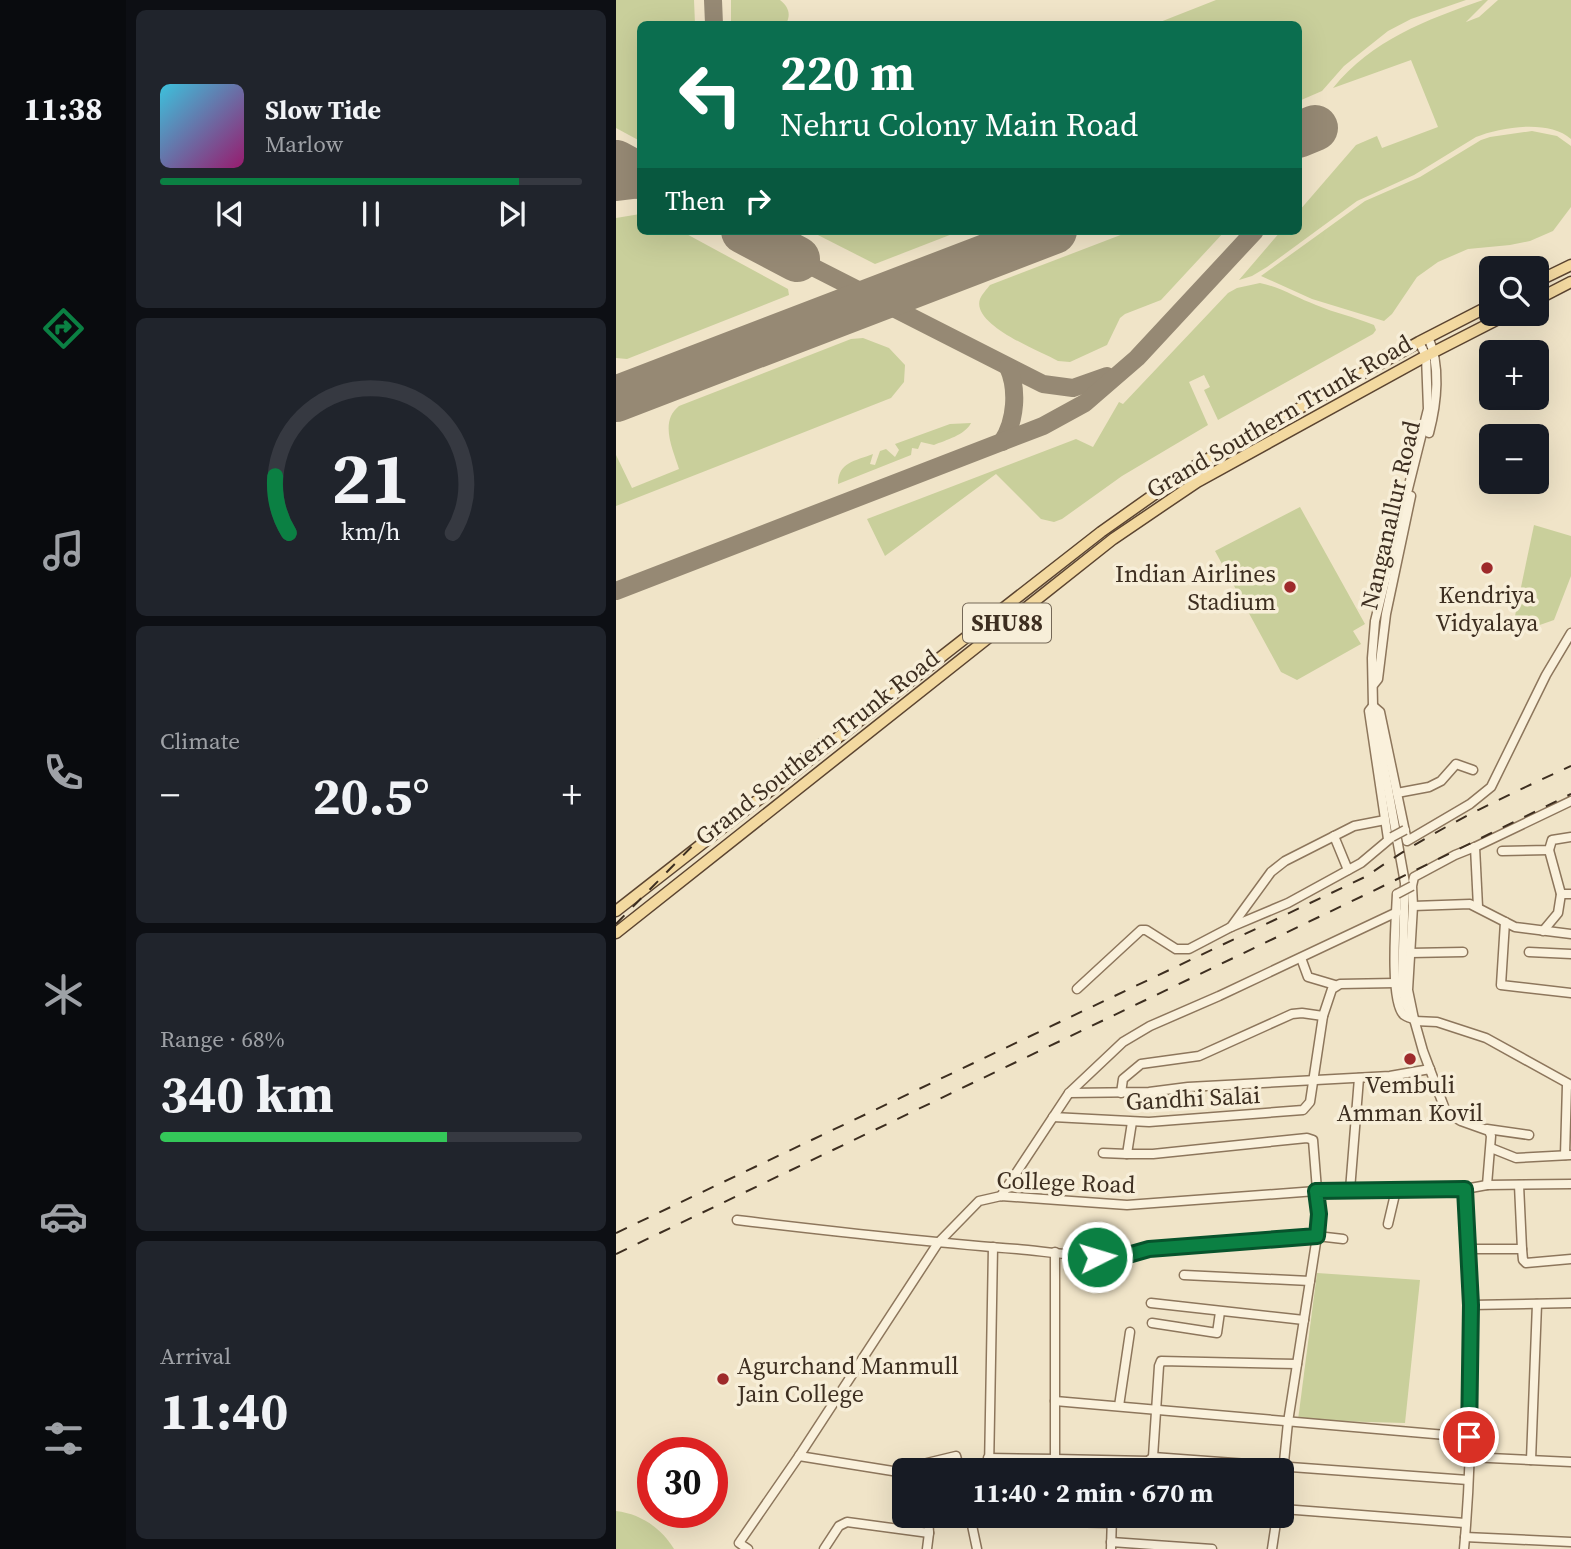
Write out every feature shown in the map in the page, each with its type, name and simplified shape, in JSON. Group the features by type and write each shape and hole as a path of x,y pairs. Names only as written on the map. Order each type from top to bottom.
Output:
{"main road":[{"path":"1549,276 1571,265"},
{"path":"1549,293 1571,282"},
{"name":"Grand Southern Trunk Road","path":"616,911 1112,524 1189,469 1479,311"},
{"name":"Grand Southern Trunk Road","path":"616,933 1113,539 1197,482 1485,326"}],"street":[{"path":"1424,339 1431,354"},
{"name":"Nanganallur Road","path":"1415,1020 1403,994 1405,883 1373,706 1372,658 1375,621 1410,488 1433,418 1431,354"},
{"path":"1390,838 1369,711 1373,706 1380,712 1407,841 1475,801 1491,787 1546,675 1571,634"},
{"path":"1397,793 1429,787 1441,781 1457,764 1473,770"},
{"path":"1529,1135 1487,1130 1461,1121 1446,1112 1430,1069 1408,990 1412,886 1414,877 1454,855 1571,801"},
{"path":"1231,928 1239,913 1277,867 1354,826 1385,820"},
{"path":"1077,989 1141,930 1146,930 1180,951 1189,949 1288,903 1361,863 1390,838 1405,830"},
{"path":"1334,836 1348,870"},
{"path":"1543,932 1558,913 1561,894 1549,850 1552,840 1571,837"},
{"path":"1475,847 1478,906"},
{"path":"1502,850 1549,850"},
{"path":"1412,886 1397,894 1395,983 1396,999 1404,1016 1437,1022 1486,1038 1569,1085 1568,1155 1519,1158 1491,1148"},
{"path":"1561,894 1571,894"},
{"path":"1413,906 1478,906 1515,928 1571,934"},
{"path":"1001,1196 1069,1093 1107,1054 1132,1036 1396,912"},
{"path":"1505,922 1501,985 1571,993"},
{"path":"1410,953 1463,952"},
{"path":"1529,952 1571,954"},
{"path":"1301,958 1308,977 1335,985 1395,983"},
{"path":"1314,1081 1323,1016 1329,993 1335,985"},
{"path":"1121,1093 1123,1079 1142,1064 1199,1056 1292,1014 1323,1016"},
{"name":"Gandhi Salai","path":"1069,1093 1121,1093 1314,1081 1408,1074 1430,1069"},
{"path":"1350,1190 1359,1078"},
{"name":"Gandhi Salai","path":"1053,1117 1132,1122 1303,1110 1310,1102 1314,1081"},
{"path":"1128,1154 1132,1122"},
{"path":"1487,1130 1491,1136 1488,1185"},
{"path":"1103,1153 1153,1154 1311,1138 1314,1142 1319,1214 1317,1236 1284,1458"},
{"name":"College Road","path":"748,1549 739,1543 938,1243 979,1201 1001,1196 1127,1205 1316,1191 1571,1184"},
{"path":"1519,1185 1523,1260 1527,1263 1571,1259"},
{"path":"1464,1549 1469,1457 1471,1305 1465,1189"},
{"path":"1388,1224 1396,1190"},
{"path":"737,1220 938,1243 1097,1257 1118,1256 1149,1249 1317,1236 1343,1239"},
{"path":"988,1458 993,1247"},
{"path":"1468,1249 1522,1249"},
{"path":"1055,1252 1055,1458"},
{"path":"1184,1275 1310,1281"},
{"path":"1152,1303 1304,1320"},
{"path":"1471,1305 1571,1303"},
{"path":"1531,1460 1537,1304"},
{"path":"1152,1323 1217,1332 1220,1312"},
{"path":"1119,1406 1130,1332"},
{"path":"1150,1458 1161,1361 1297,1364"},
{"path":"1055,1401 1469,1437"},
{"path":"799,1456 892,1471"},
{"path":"1469,1457 1571,1462"},
{"path":"1294,1469 1468,1480"},
{"path":"1294,1510 1465,1524"},
{"path":"824,1549 839,1526 848,1522 929,1533"},
{"path":"927,1549 929,1528"},
{"path":"973,1528 977,1549"},
{"path":"1272,1549 1275,1528"},
{"path":"1465,1537 1532,1545 1571,1542"},
{"path":"1111,1545 1212,1549"}],"green space":[{"path":"616,0 694,0 695,21 637,21 637,139 616,128"},
{"path":"731,0 780,0 789,14 788,21 731,21"},
{"path":"1216,0 1466,0 1411,19 1388,31 1344,66 1322,91 1302,100 1302,21 1163,21"},
{"path":"1483,0 1488,0 1466,22 1479,17 1498,0 1571,0 1571,139 1562,133 1538,127 1498,130 1476,137 1414,175 1357,201 1267,267 1239,280 1278,235 1302,235 1302,208 1356,145 1377,136 1382,148 1438,127 1411,60 1333,88 1348,71 1383,44 1441,15"},
{"path":"1532,131 1557,136 1571,146 1571,207 1553,231 1530,241 1468,249 1438,262 1417,277 1392,314 1384,321 1312,299 1261,276 1365,201 1420,177 1481,140"},
{"path":"637,214 637,235 688,235 788,289 789,295 627,359 616,358 616,218"},
{"path":"818,235 950,235 875,264"},
{"path":"1121,235 1221,235 1161,300 1125,314 1120,318 1107,345 1070,362 1058,361 1023,344 986,318 980,309 980,299 990,285"},
{"path":"1260,283 1374,325 1376,330 1218,420 1204,390 1210,387 1204,375 1189,382 1208,425 1122,476 1062,519 1054,522 1041,519 996,474 885,556 867,519 1076,439 1093,447 1119,402 1123,404 1228,293"},
{"path":"863,338 889,348 905,365 904,382 891,398 616,506 616,455 632,488 679,469 669,428 673,412 679,406 851,339"},
{"path":"971,423 955,437 934,445 921,442 918,449 912,448 911,455 838,484 841,471 854,461 873,454 870,464 875,465 880,451 886,449 895,457 899,450 895,444 950,424"},
{"name":"Indian Airlines Stadium","path":"1300,507 1365,624 1353,631 1361,644 1297,680 1281,672 1215,551"},
{"path":"1534,525 1571,536 1571,576 1554,620 1511,635"},
{"path":"1317,1273 1420,1280 1405,1423 1298,1420"},
{"path":"616,1511 637,1516 637,1528 655,1528 674,1549 616,1549"}],"taxiway":[{"path":"713,0 714,21"},
{"path":"616,192 637,189"},
{"path":"616,591 1043,426 1085,403 1137,358 1251,235"},
{"path":"797,259 1043,384 1073,388 1107,376"},
{"path":"1002,442 1010,425 1014,405 1013,385 1008,367"},
{"path":"616,387 640,390"}],"runway":[{"path":"1302,133 1315,128"},
{"path":"616,163 637,174"},
{"path":"752,235 797,259"},
{"path":"616,399 1044,235"}],"railway":[{"path":"616,924 709,829 823,736"},
{"path":"616,1233 1367,876 1441,830 1571,766"},
{"path":"616,1254 1571,794"}],"place":[{"name":"Kendriya Vidyalaya","path":"1487,568"},
{"name":"Indian Airlines Stadium","path":"1290,587"},
{"name":"Vembuli Amman Kovil","path":"1410,1059"},
{"name":"Agurchand Manmull Jain College","path":"723,1379"}],"route":[{"path":"1097,1257 1128,1255 1149,1249 1317,1236 1319,1214 1316,1191 1465,1189 1471,1305 1469,1437"}]}
